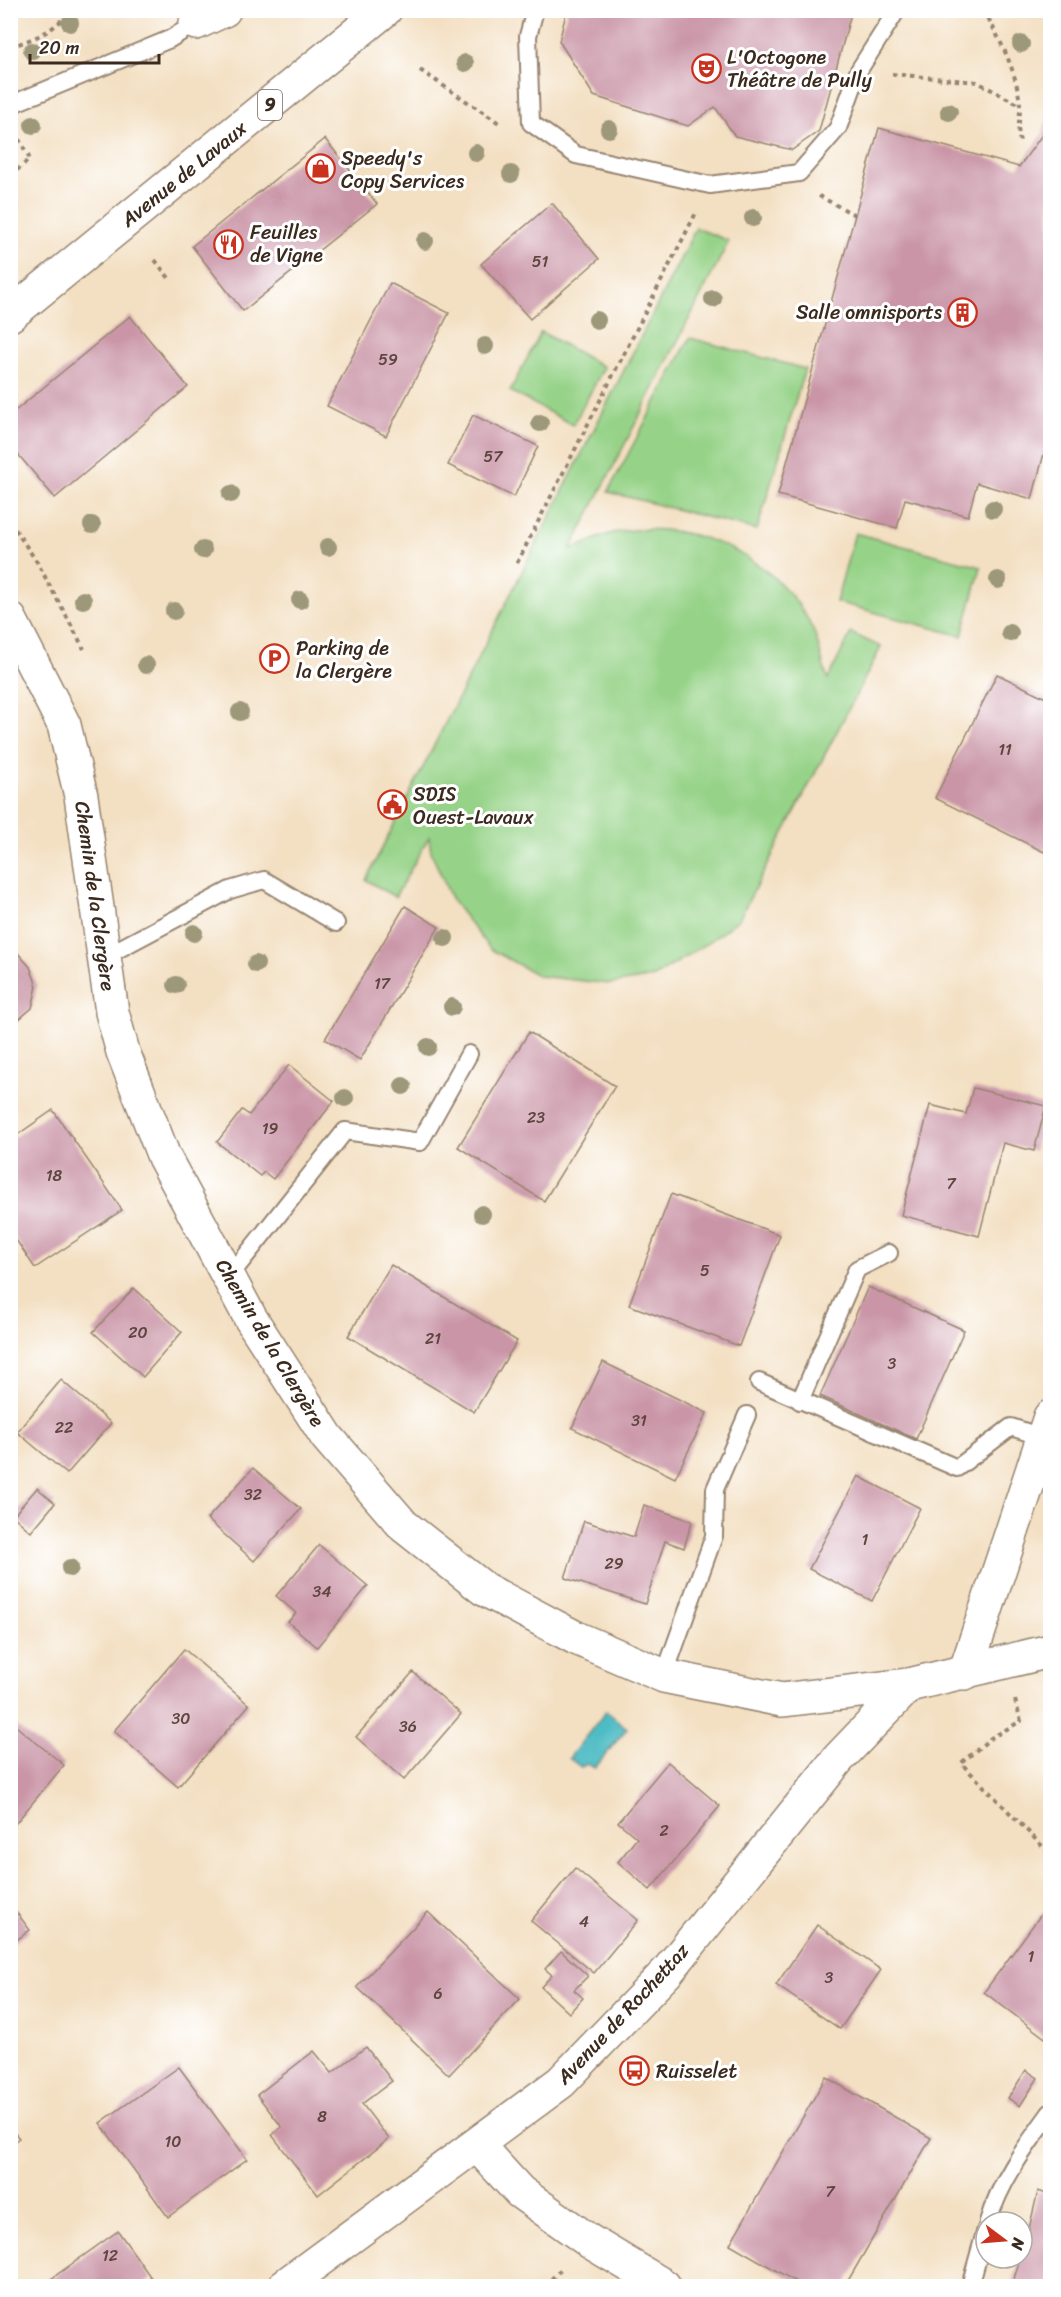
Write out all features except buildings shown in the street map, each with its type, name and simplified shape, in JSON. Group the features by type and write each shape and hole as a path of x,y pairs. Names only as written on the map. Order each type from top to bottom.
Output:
{"street":[{"name":"Avenue de Lavaux","path":"10,315 385,10"},
{"name":"Chemin de la Clergère","path":"10,619 64,725 81,796 102,958 112,1012 123,1052 164,1157 251,1319 327,1437 404,1526 484,1589 576,1638 664,1676 782,1700 909,1686 1050,1651"},
{"path":"965,1673 1048,1427"},
{"name":"Avenue de Rochettaz","path":"284,2286 478,2146 561,2082 667,1972 839,1758 909,1686"},
{"path":"478,2146 520,2192 589,2241 664,2286"}],"lane":[{"path":"535,10 528,36 531,123 576,155 710,185 799,172 838,128 859,70 897,10"},
{"path":"10,105 170,39 210,17"},
{"path":"102,958 230,890 264,880 336,923"},
{"path":"229,1277 345,1131 420,1142 469,1054"},
{"path":"800,1401 857,1269 889,1254"},
{"path":"759,1382 957,1468 1011,1427 1048,1427"},
{"path":"664,1676 714,1536 715,1489 747,1415"},
{"path":"991,2210 993,2203 1032,2138 1050,2113"},
{"path":"969,2286 974,2269"}],"path":[{"path":"10,47 50,30 62,21 70,10"},
{"path":"984,10 1011,60 1020,105 1018,136 1020,141"},
{"path":"420,70 498,123"},
{"path":"859,70 919,78 977,82 1020,105"},
{"path":"10,176 30,159 16,133"},
{"path":"517,563 710,185"},
{"path":"818,195 855,215"},
{"path":"154,260 169,278"},
{"path":"10,522 37,562 84,649"},
{"path":"1015,1700 1021,1721 991,1738 961,1763 1050,1854"}],"green space":[{"path":"696,228 729,241 571,549 612,533 647,529 676,531 704,538 732,549 757,564 780,583 799,605 813,630 828,679 851,633 881,647 739,919 712,940 654,977 611,984 539,976 490,949 452,900 431,852 429,837 395,897 366,880"},
{"path":"541,332 604,367 573,425 510,391"},
{"path":"690,338 805,369 757,530 608,492"},
{"path":"855,533 981,567 962,636 836,602"}],"water":[{"path":"606,1711 627,1728 595,1768 587,1764 581,1767 569,1758"}],"place":[{"name":"L'Octogone Théâtre de Pully","path":"706,68"},
{"name":"Speedy's Copy Services","path":"320,169"},
{"name":"Feuilles de Vigne","path":"229,244"},
{"name":"Salle omnisports","path":"963,312"},
{"name":"Parking de la Clergère","path":"275,659"},
{"name":"SDIS Ouest-Lavaux","path":"392,805"},
{"name":"Ruisselet","path":"635,2071"}]}
